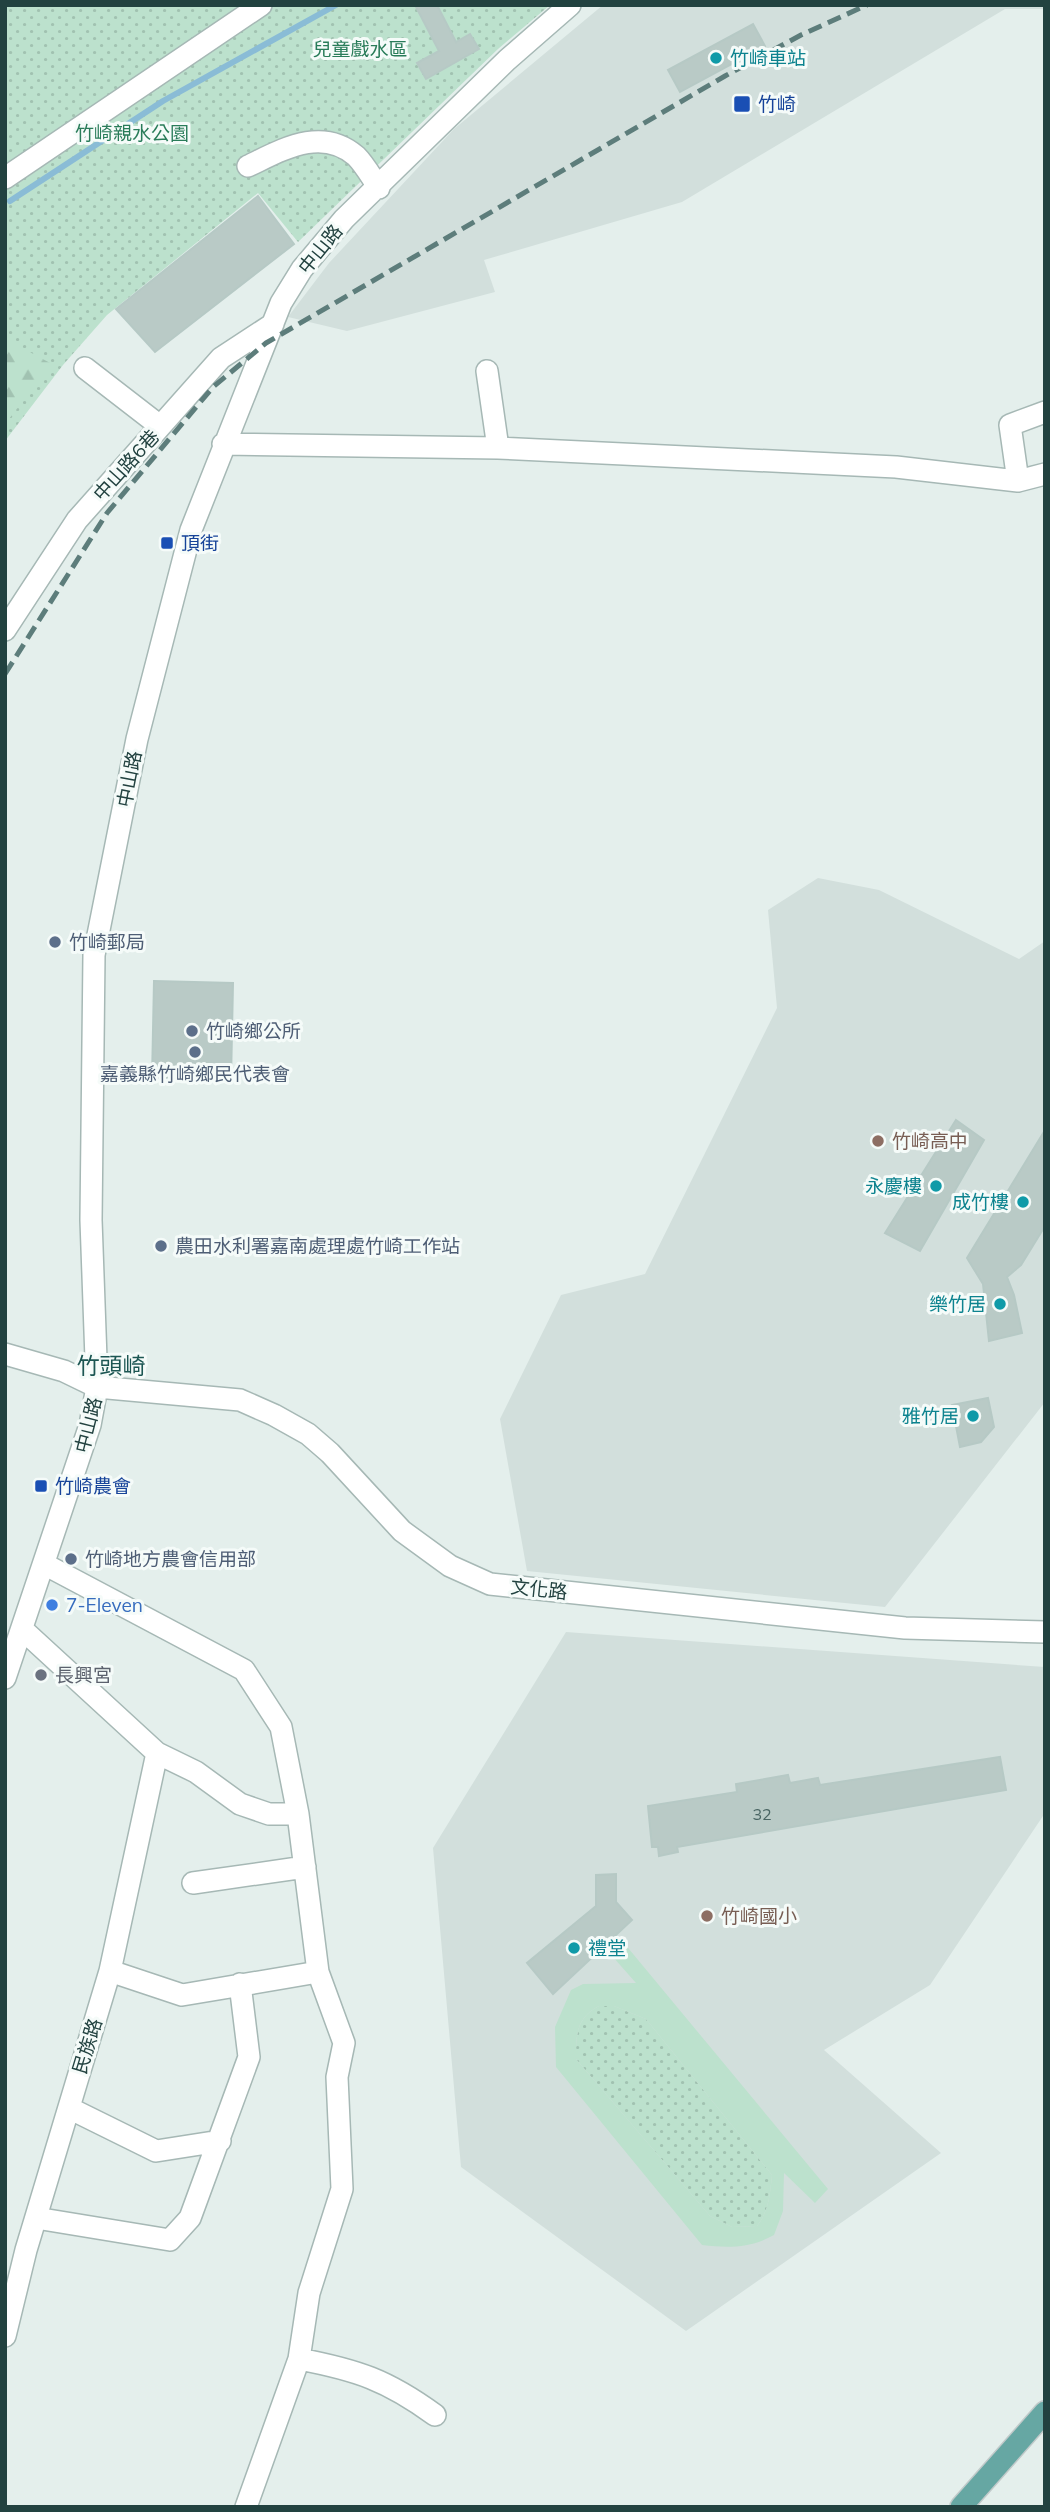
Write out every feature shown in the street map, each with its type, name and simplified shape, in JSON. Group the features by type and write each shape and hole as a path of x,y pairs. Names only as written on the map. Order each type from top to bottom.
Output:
{"main road":[{"path":"961,2507 1045,2412"}],"street":[{"path":"5,178 261,5"},
{"name":"中山路","path":"5,1678 90,1425 97,1387 91,1220 94,954 137,739 191,530 223,443 281,303 302,269 344,219 379,188 507,61 570,5"},
{"path":"248,166 299,142 326,141 356,156 379,188"},
{"name":"中山路6巷","path":"5,629 77,520 221,358 273,324"},
{"path":"85,368 160,426"},
{"path":"486,371 498,448"},
{"path":"1018,481 1010,425 1045,412"},
{"path":"223,443 498,448 896,467 1018,481 1045,474"},
{"path":"5,1354 65,1371 97,1387"},
{"name":"文化路","path":"97,1387 240,1400 274,1415 308,1434 330,1453 402,1531 450,1566 490,1584 905,1628 1045,1632"},
{"path":"44,1564 244,1670 281,1727 298,1814 318,1972 344,2043 337,2077 342,2189 309,2293 299,2358 246,2507"},
{"path":"22,1629 157,1753 196,1773 240,1804 269,1814 298,1814"},
{"name":"民族路","path":"5,2336 36,2218 110,1971 157,1753"},
{"path":"192,1883 305,1867"},
{"path":"110,1971 182,1995 318,1972"},
{"path":"36,2218 170,2240 190,2218 249,2057 240,1984"},
{"path":"69,2108 156,2151 220,2141"},
{"path":"299,2358 355,2370 399,2389 435,2414"}],"shaded area":[{"path":"603,5 1045,5 1045,9 1005,9 682,202 484,260 495,292 347,331 288,317 329,263 454,129"},
{"name":"竹崎高中","path":"818,878 879,890 1019,959 1045,941 1045,1402 885,1607 527,1571 500,1419 561,1295 645,1274 777,1008 768,910"},
{"name":"竹崎國小","path":"566,1632 1045,1667 1045,1813 930,1985 824,2050 941,2153 686,2331 461,2167 433,1848"}],"green space":[{"name":"竹崎親水公園","path":"5,5 550,5 498,49 298,242 258,193 107,315 63,365 5,441"},
{"path":"11,342 52,364 5,424 5,343"},
{"path":"619,1937 828,2189 815,2203 784,2173 783,2211 774,2235 740,2246 702,2245 556,2067 555,2027 571,1990 583,1984 636,1983 605,1948","holes":["599,2006 614,2006 646,2019 772,2175 770,2196 757,2226 732,2227 710,2216 576,2059 577,2035 586,2016"]},
{"path":"599,2006 614,2006 646,2019 772,2175 770,2196 757,2226 732,2227 710,2216 576,2059 579,2028 586,2016"}],"building":[{"path":"415,5 437,5 456,42 470,34 479,49 426,79 417,63 439,51"},
{"name":"竹崎車站","path":"753,24 765,46 680,92 668,70"},
{"path":"258,196 294,244 155,352 116,309"},
{"name":"竹崎鄉公所","path":"154,981 233,983 231,1081 152,1079"},
{"name":"永慶樓","path":"956,1120 984,1140 920,1251 885,1233"},
{"name":"成竹樓","path":"1045,1130 1045,1226 1021,1265 1007,1277 1014,1295 1022,1333 989,1341 983,1284 967,1258"},
{"name":"雅竹居","path":"988,1398 994,1427 981,1442 960,1447 952,1405"},
{"path":"1000,1757 1006,1790 677,1847 678,1852 659,1856 658,1847 652,1847 648,1806 737,1792 736,1784 788,1775 790,1783 818,1778 820,1785"},
{"name":"禮堂","path":"616,1874 616,1902 632,1920 553,1994 527,1963 596,1906 596,1875"}],"waterway":[{"path":"10,201 163,101 336,5"}],"railway":[{"path":"5,674 107,513 213,387 266,343 725,76 801,35 867,5"}],"place":[{"name":"竹崎車站","path":"716,58"},
{"name":"竹崎","path":"742,104"},
{"name":"頂街","path":"167,543"},
{"name":"竹崎郵局","path":"55,942"},
{"name":"竹崎鄉公所","path":"192,1031"},
{"name":"嘉義縣竹崎鄉民代表會","path":"195,1052"},
{"name":"竹崎高中","path":"878,1141"},
{"name":"永慶樓","path":"936,1186"},
{"name":"成竹樓","path":"1023,1202"},
{"name":"農田水利署嘉南處理處竹崎工作站","path":"161,1246"},
{"name":"樂竹居","path":"1000,1304"},
{"name":"雅竹居","path":"973,1416"},
{"name":"竹崎農會","path":"41,1486"},
{"name":"竹崎地方農會信用部","path":"71,1559"},
{"name":"7-Eleven","path":"52,1605"},
{"name":"長興宮","path":"41,1675"},
{"name":"竹崎國小","path":"707,1916"},
{"name":"禮堂","path":"574,1948"}],"district":[{"name":"竹頭崎","path":"111,1366"}],"park label":[{"name":"兒童戲水區","path":"360,49"}]}
